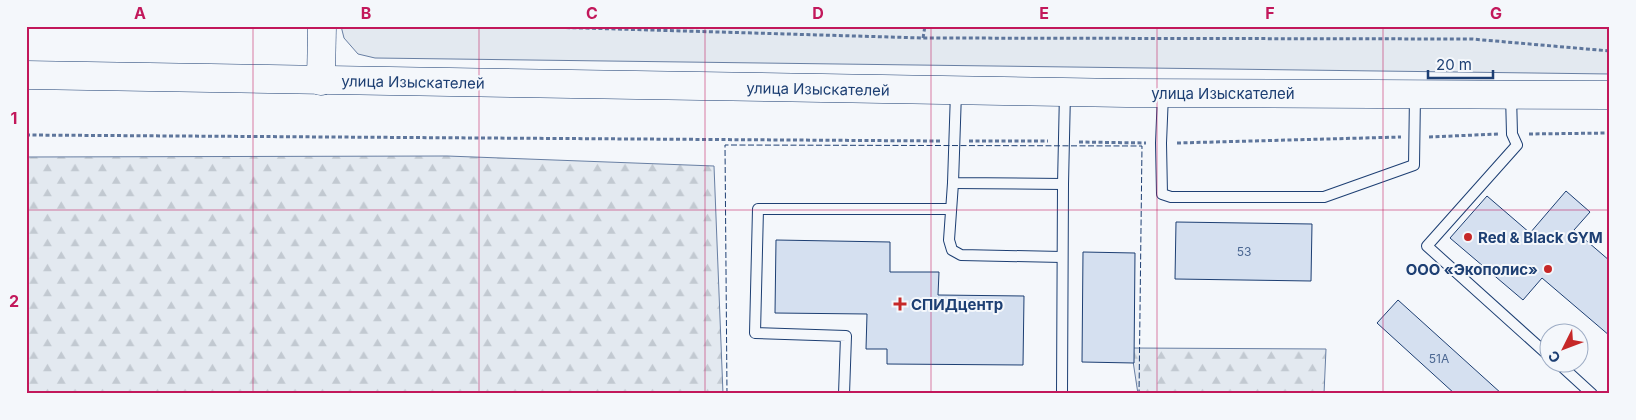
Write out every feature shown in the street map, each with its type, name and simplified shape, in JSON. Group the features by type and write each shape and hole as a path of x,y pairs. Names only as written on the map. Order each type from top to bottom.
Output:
{"street":[{"path":"321,81 322,26"},
{"name":"улица Изыскателей","path":"26,75 1065,92 1610,95"}],"lane":[{"path":"956,90 949,240 952,250 961,255 1062,258"},
{"path":"1062,394 1065,92"},
{"path":"1163,93 1161,143 1162,194 1171,197 1324,197 1414,165 1415,94"},
{"path":"1511,95 1512,134 1517,145 1427,246 1538,346"},
{"path":"953,183 1063,184"},
{"path":"844,394 846,336 754,333 758,209 950,209"},
{"path":"1568,372 1592,394"}],"path":[{"path":"514,26 923,38 1472,40 1610,50"},
{"path":"923,38 925,26"},
{"path":"26,135 1161,143 1512,134 1610,134"}],"green space":[{"path":"341,26 1610,26 1610,74 375,58 358,54 344,38"},
{"path":"447,156 714,166 723,394 26,394 26,157"},
{"path":"1131,348 1326,349 1324,394 1138,394"}],"building":[{"name":"ООО «Экополис»","path":"1566,191 1590,212 1574,230 1610,261 1610,336 1542,278 1523,300 1450,238 1487,196 1530,233"},
{"path":"1176,222 1312,224 1311,281 1175,279"},
{"name":"СПИДцентр","path":"776,240 890,242 890,272 939,272 938,295 1024,296 1023,365 887,364 887,349 866,349 867,314 775,313"},
{"path":"1083,252 1135,253 1134,363 1082,362"},
{"path":"1398,300 1502,394 1455,394 1377,323"}],"fence":[{"path":"727,394 725,145 1142,146 1139,394"}],"place":[{"name":"Red & Black GYM","path":"1468,237"},
{"name":"ООО «Экополис»","path":"1548,269"},
{"name":"СПИДцентр","path":"900,304"}]}
